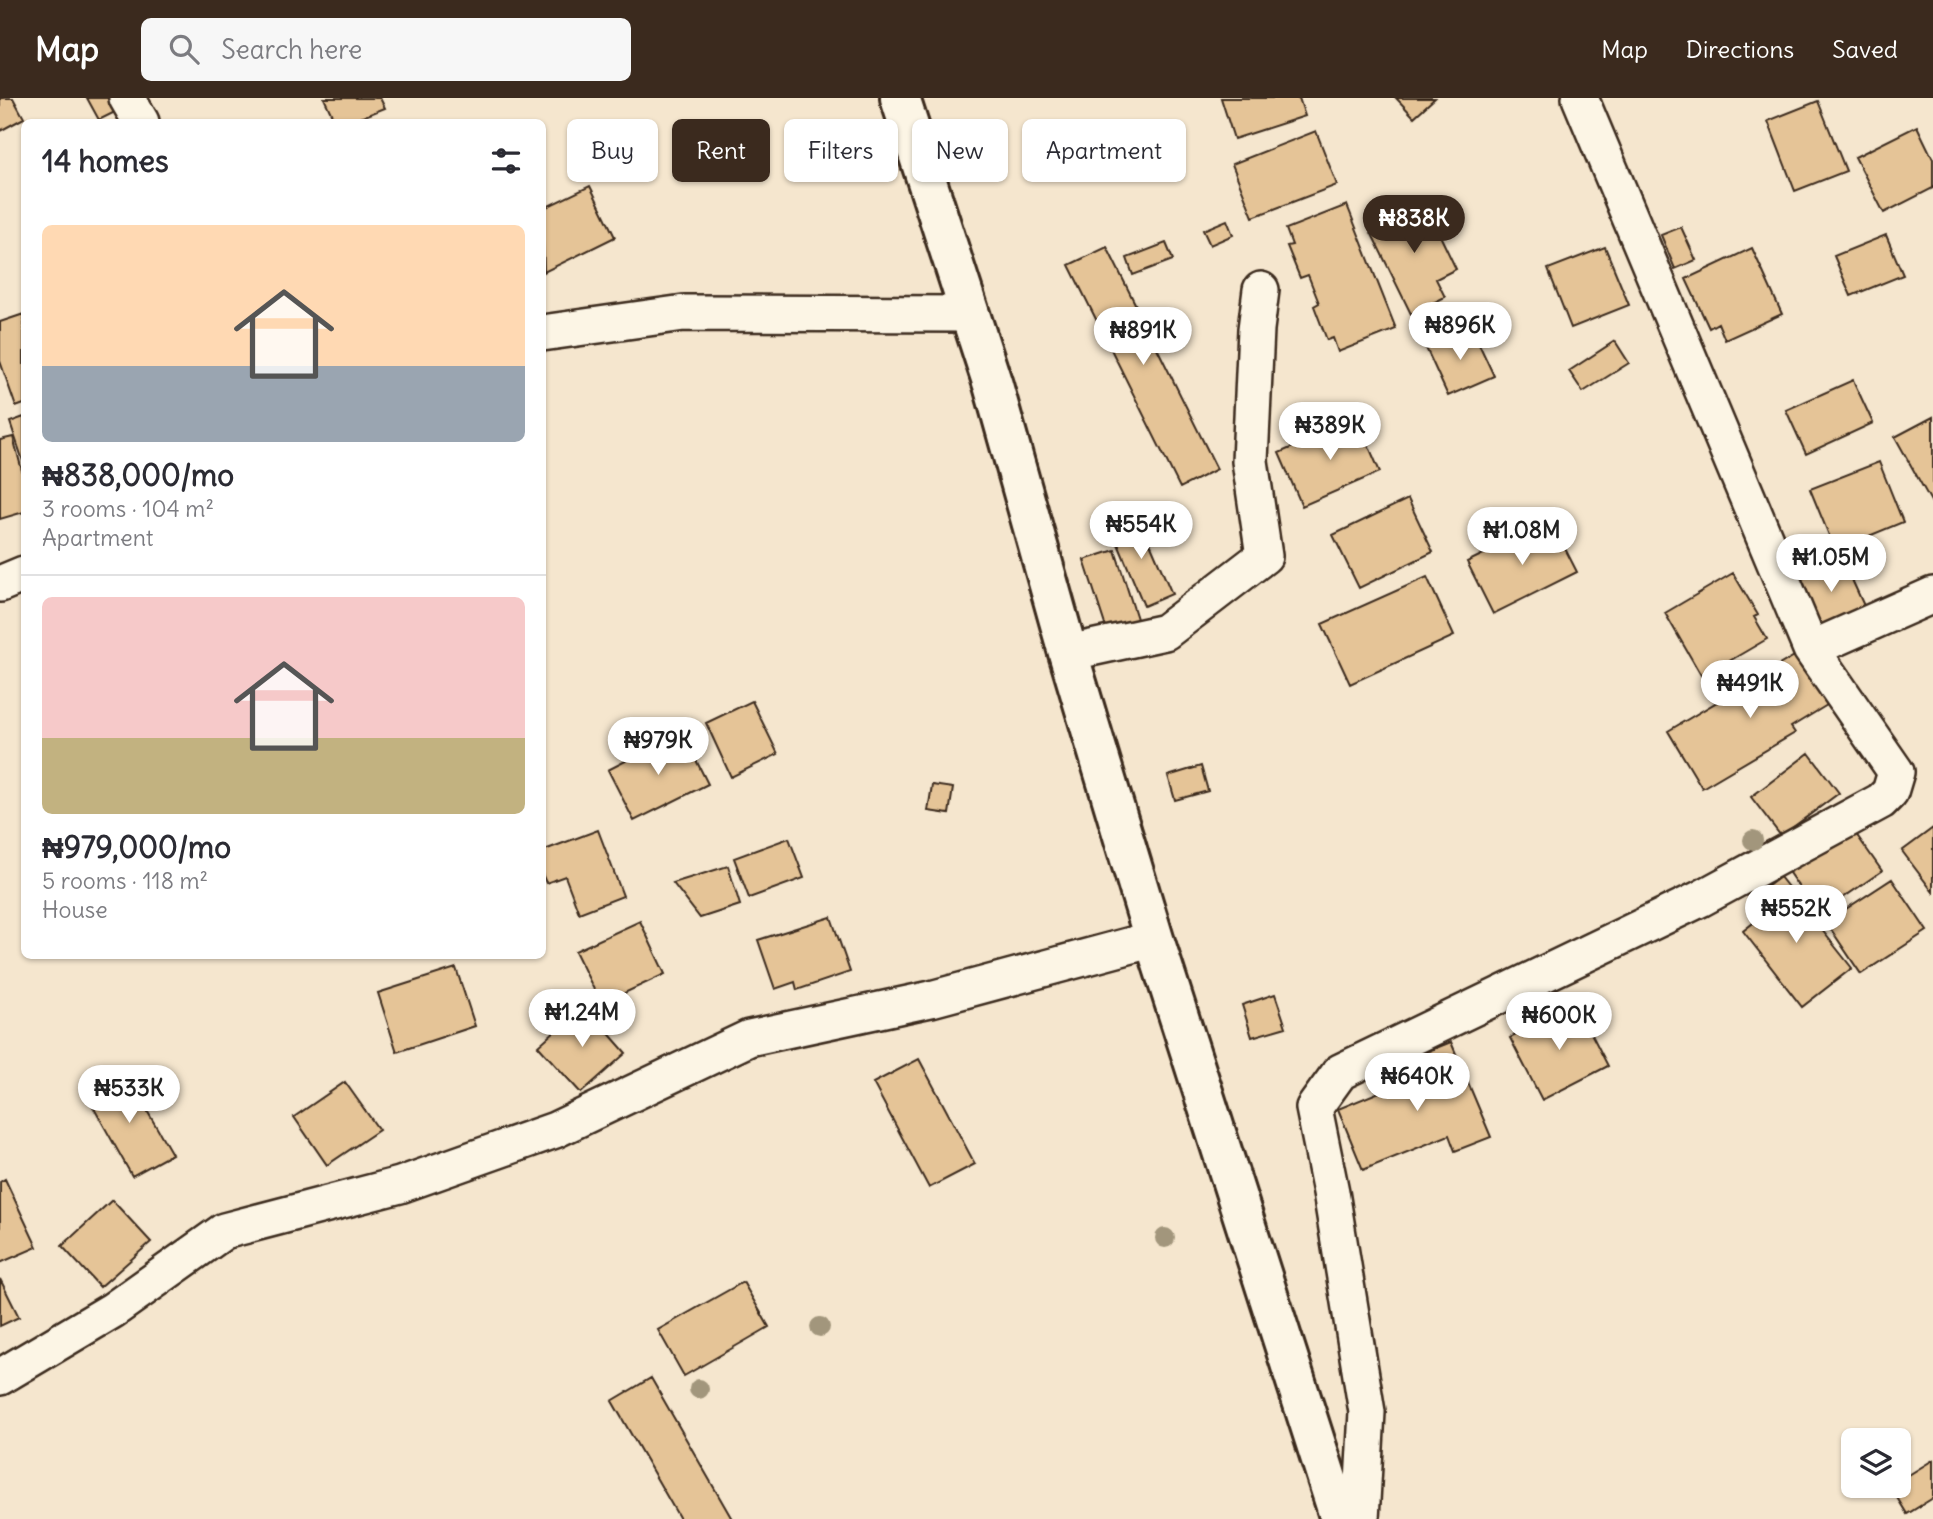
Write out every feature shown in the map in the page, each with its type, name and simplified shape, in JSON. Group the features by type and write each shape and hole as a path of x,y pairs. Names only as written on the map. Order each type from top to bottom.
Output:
{"street":[{"path":"127,98 139,119"},
{"path":"900,98 993,384 1068,653 1154,939 1340,1519"},
{"path":"1361,1519 1367,1412 1331,1192 1314,1108 1340,1073 1700,900 1881,801 1890,792 1896,772 1811,649 1580,98"},
{"path":"1068,653 1164,632 1264,556 1250,461 1256,329 1261,290"},
{"path":"546,332 684,313 970,314"},
{"path":"0,584 21,575"},
{"path":"1811,649 1933,595"},
{"path":"0,1377 113,1311 224,1231 400,1185 555,1130 749,1038 930,999 1154,939"}],"building":[{"path":"0,98 13,98 24,118 0,131"},
{"path":"87,98 115,98 121,109 98,119"},
{"path":"324,98 380,98 385,108 358,119 334,119"},
{"path":"1221,98 1299,98 1305,116 1234,139"},
{"path":"1396,98 1435,98 1414,117"},
{"path":"1818,101 1846,171 1795,191 1768,121"},
{"path":"1917,126 1933,159 1933,188 1884,213 1855,157"},
{"path":"1316,131 1337,185 1253,217 1232,164"},
{"path":"590,186 615,237 546,271 546,207"},
{"path":"1423,200 1456,269 1436,279 1445,297 1411,314 1368,226"},
{"path":"1347,205 1396,329 1338,352 1333,338 1327,340 1314,306 1319,303 1308,275 1300,278 1287,246 1292,245 1286,229"},
{"path":"1227,220 1233,235 1210,245 1203,230"},
{"path":"1681,227 1696,260 1675,269 1661,235"},
{"path":"1886,235 1903,275 1851,296 1834,256"},
{"path":"1166,243 1173,260 1133,275 1127,258"},
{"path":"1107,247 1217,469 1180,488 1069,265"},
{"path":"1605,247 1629,305 1571,328 1548,269"},
{"path":"1752,248 1782,314 1725,340 1718,323 1709,328 1686,279"},
{"path":"21,315 21,405 16,407 0,361 0,322"},
{"path":"1472,329 1494,376 1448,396 1426,348"},
{"path":"1615,341 1629,363 1583,392 1569,371"},
{"path":"1853,380 1873,423 1806,454 1786,410"},
{"path":"1933,417 1933,505 1895,437"},
{"path":"21,418 21,455 10,422"},
{"path":"1357,419 1380,472 1302,506 1279,453"},
{"path":"13,437 21,467 21,513 0,519 0,440"},
{"path":"1879,462 1903,522 1835,550 1810,489"},
{"path":"1408,499 1433,552 1359,588 1333,535"},
{"path":"1138,515 1172,594 1144,606 1111,527"},
{"path":"1551,521 1577,572 1493,614 1467,562"},
{"path":"1115,550 1138,622 1107,631 1084,560"},
{"path":"1843,560 1865,608 1819,628 1798,580"},
{"path":"1733,573 1758,615 1754,617 1767,639 1702,677 1665,613"},
{"path":"1427,577 1454,636 1350,684 1322,624"},
{"path":"1801,652 1832,702 1791,727 1795,733 1702,788 1668,731"},
{"path":"752,701 778,754 731,777 706,723"},
{"path":"682,732 708,784 634,821 608,770"},
{"path":"1809,753 1839,793 1781,836 1751,797"},
{"path":"1201,766 1208,791 1175,800 1168,776"},
{"path":"932,785 953,788 949,814 928,811"},
{"path":"1849,824 1882,871 1818,915 1785,867"},
{"path":"1933,828 1933,892 1902,851"},
{"path":"598,830 623,896 579,913 565,876 546,883 546,850"},
{"path":"789,838 804,878 749,898 734,858"},
{"path":"728,866 740,905 700,918 673,883"},
{"path":"1780,877 1852,968 1802,1007 1743,931 1772,908 1759,893"},
{"path":"1892,879 1927,931 1861,974 1826,922"},
{"path":"831,917 850,972 797,990 795,982 775,989 758,940"},
{"path":"640,921 665,974 601,1004 575,951"},
{"path":"456,968 475,1026 397,1052 378,993"},
{"path":"1275,994 1286,1027 1252,1037 1242,1005"},
{"path":"1576,1004 1608,1066 1542,1100 1510,1038"},
{"path":"584,1005 626,1053 581,1093 538,1046"},
{"path":"1451,1042 1491,1137 1455,1151 1449,1135 1363,1170 1338,1109 1428,1072 1421,1054"},
{"path":"919,1059 975,1164 929,1188 873,1083"},
{"path":"126,1074 172,1154 132,1176 87,1096"},
{"path":"345,1082 379,1130 327,1165 294,1117"},
{"path":"5,1179 37,1247 0,1263 0,1182"},
{"path":"112,1200 151,1242 100,1287 62,1246"},
{"path":"0,1279 19,1317 0,1326"},
{"path":"743,1282 769,1327 684,1376 658,1330"},
{"path":"651,1378 732,1519 680,1519 612,1401"},
{"path":"1933,1460 1933,1498 1907,1514 1897,1498 1911,1498 1911,1474"}]}
